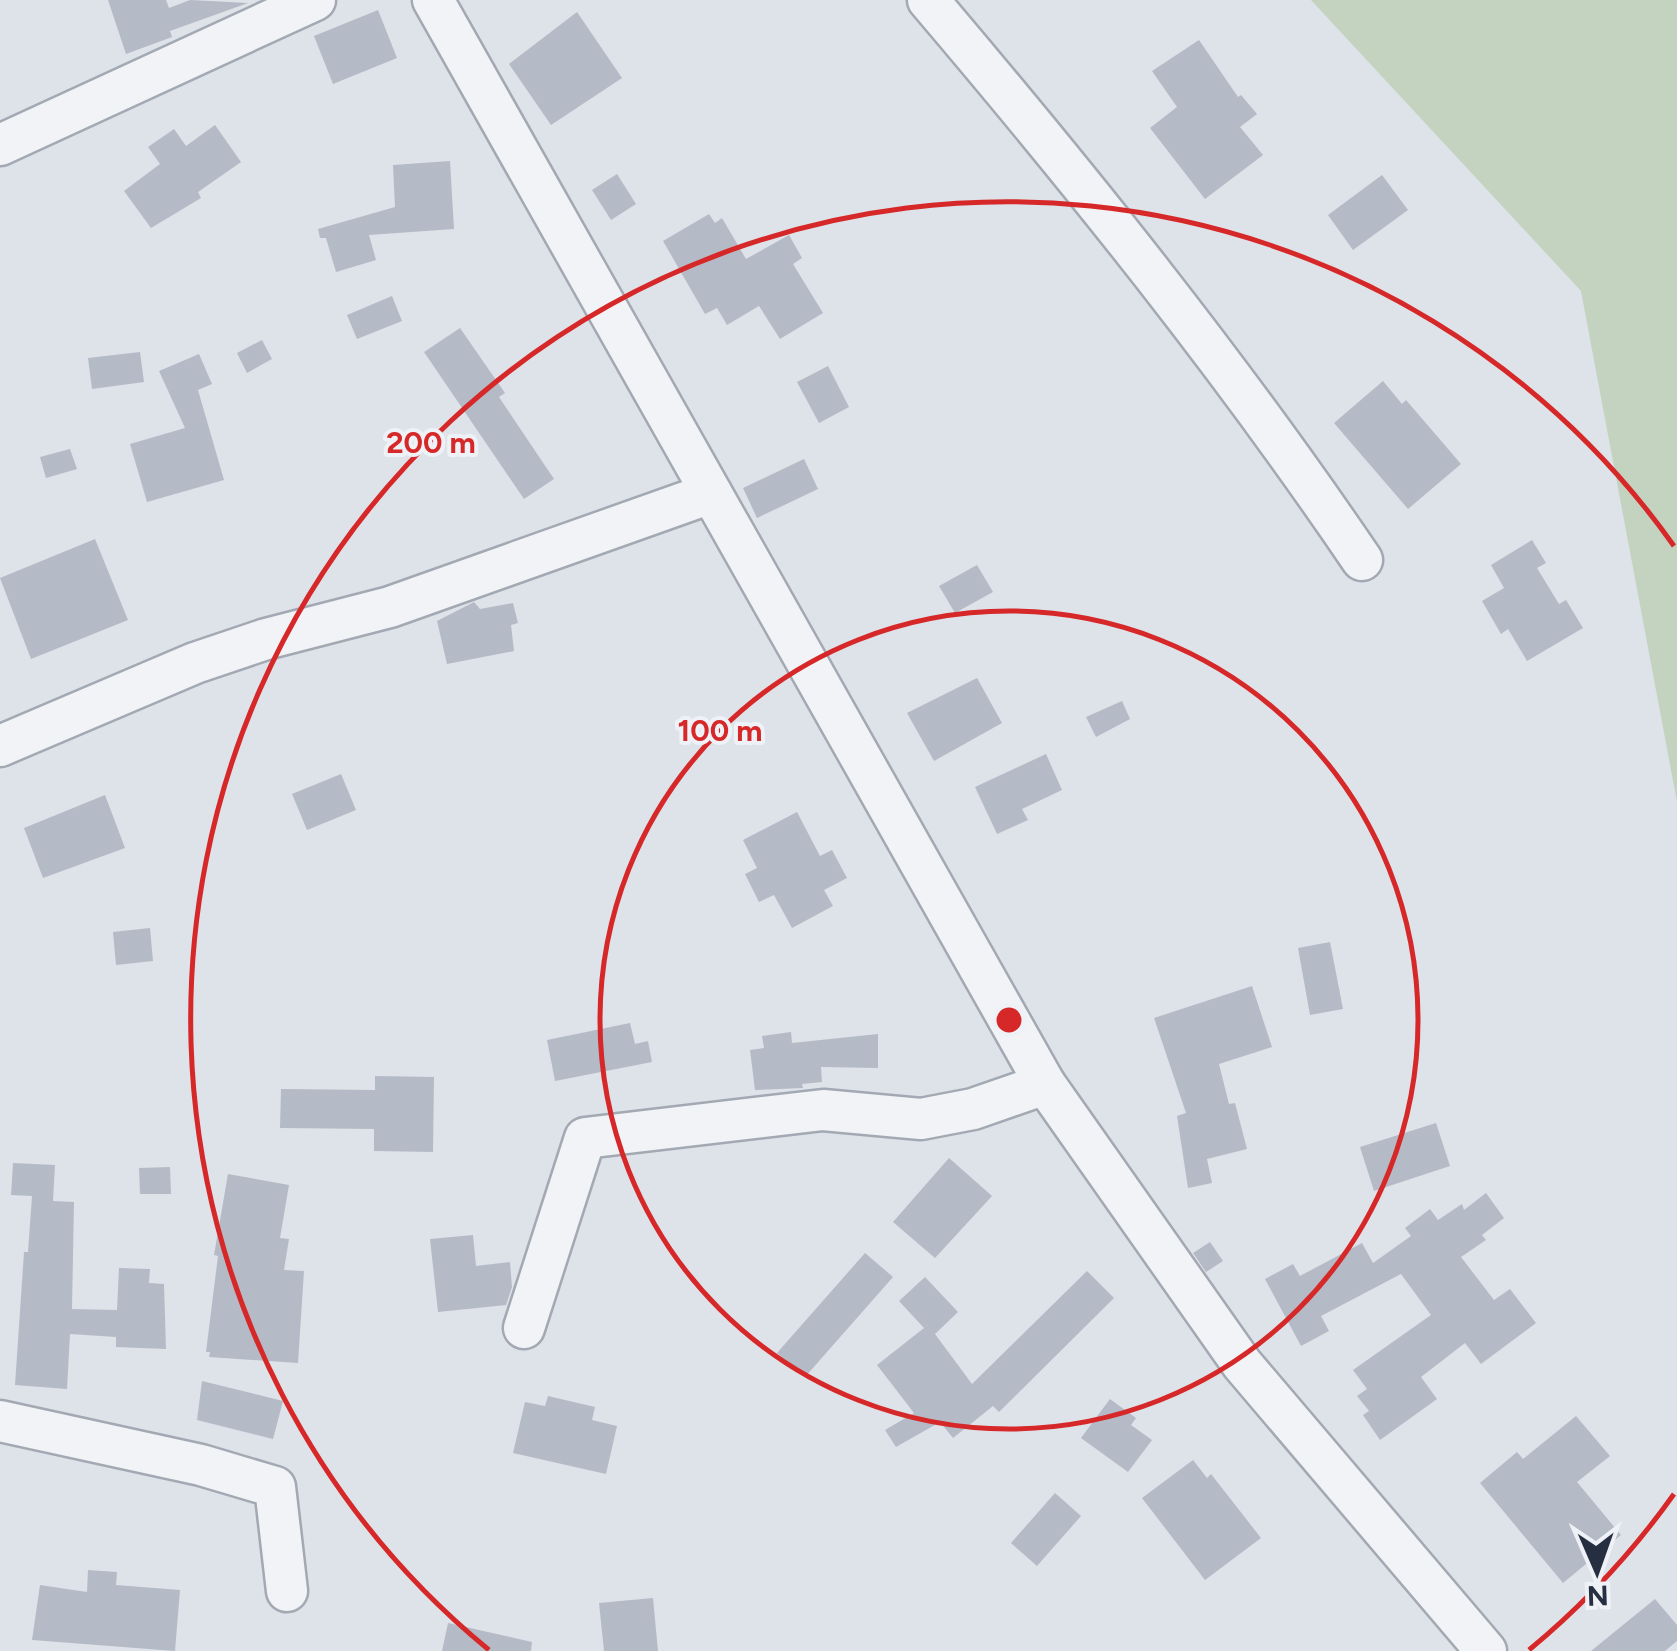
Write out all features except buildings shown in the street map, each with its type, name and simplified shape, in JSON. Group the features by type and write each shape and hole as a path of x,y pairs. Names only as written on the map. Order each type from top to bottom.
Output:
{"street":[{"path":"0,145 315,0"},
{"path":"433,0 1045,1084 1242,1364 1486,1651"},
{"path":"928,0 1040,132 1277,435 1362,560"},
{"path":"0,746 194,663 266,639 390,607 711,493"},
{"path":"524,1328 585,1138 823,1110 921,1119 973,1109 1045,1084"},
{"path":"0,1421 201,1465 275,1487 287,1591"}],"green space":[{"path":"1311,0 1677,0 1677,802 1581,291"}]}
